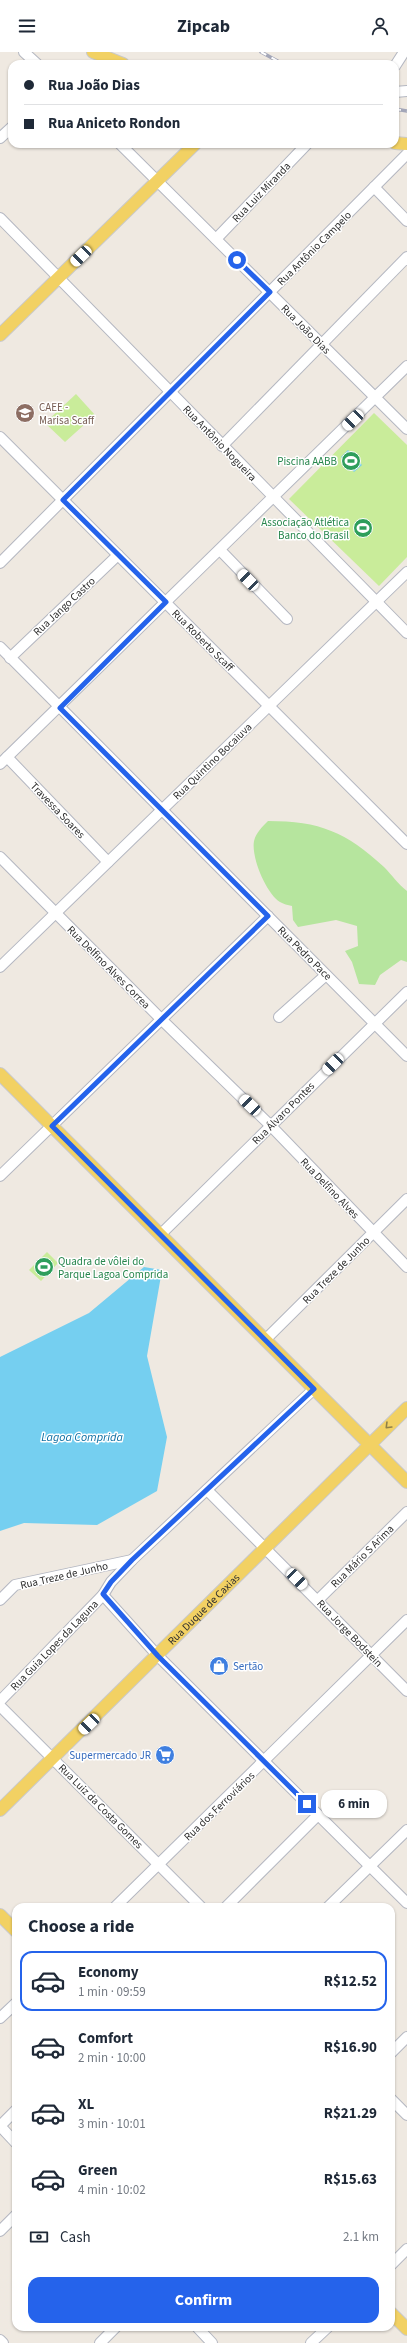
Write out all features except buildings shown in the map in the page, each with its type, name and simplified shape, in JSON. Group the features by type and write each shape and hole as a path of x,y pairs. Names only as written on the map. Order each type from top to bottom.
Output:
{"main road":[{"path":"93,52 113,60"},
{"path":"0,335 191,148"},
{"path":"0,1074 407,1482"},
{"name":"Rua Duque de Caxias","path":"0,1810 54,1759 407,1408"},
{"path":"0,1915 12,1927"},
{"path":"395,2317 407,2329"}],"street":[{"path":"24,52 33,60"},
{"path":"0,138 8,131"},
{"name":"Rua João Dias","path":"124,148 407,429"},
{"name":"Rua Luiz Miranda","path":"216,239 303,148"},
{"name":"Rua Antônio Campelo","path":"0,563 407,154"},
{"path":"374,187 407,221"},
{"name":"Rua Antônio Nogueira","path":"0,218 407,634"},
{"path":"222,446 407,257"},
{"path":"4,761 60,708 407,366"},
{"name":"Rua Roberto Scaff","path":"1,441 166,602 407,844"},
{"path":"220,550 287,619"},
{"name":"Rua Jango Castro","path":"10,658 118,555"},
{"name":"Rua Quintino Bocaiuva","path":"0,967 407,572"},
{"name":"Rua Pedro Pace","path":"0,647 407,1056"},
{"name":"Travessa Soares","path":"4,761 108,862"},
{"name":"Rua Delfino Alves Correa","path":"0,857 162,1020 271,1126"},
{"path":"0,1176 268,916"},
{"path":"279,1017 326,974"},
{"name":"Rua Álvaro Pontes","path":"160,1235 407,992"},
{"name":"Rua Delfino Alves","path":"271,1126 407,1267"},
{"name":"Rua Treze de Junho","path":"265,1340 407,1199"},
{"name":"Rua Guia Lopes da Laguna","path":"0,1701 103,1594 111,1582 132,1560 314,1389"},
{"name":"Rua Jorge Bodstein","path":"207,1490 267,1548 407,1691"},
{"name":"Rua Mário S Arima","path":"318,1600 407,1512"},
{"name":"Rua Treze de Junho","path":"0,1600 15,1585 132,1560"},
{"path":"103,1594 158,1656 407,1903"},
{"name":"Rua dos Ferroviários","path":"119,1903 407,1620"},
{"name":"Rua Luiz da Costa Gomes","path":"0,1706 198,1903"},
{"path":"230,1903 318,1815"},
{"path":"332,1903 407,1830"},
{"path":"0,2018 12,2007"},
{"path":"395,2049 407,2037"},
{"path":"395,2103 407,2115"},
{"path":"12,2114 0,2126 12,2139"},
{"path":"0,2231 12,2219"},
{"path":"395,2261 407,2250"},
{"path":"100,2343 112,2331"},
{"path":"201,2331 212,2343"},
{"path":"311,2343 324,2331"},
{"path":"0,2340 3,2343"}],"green space":[{"path":"76,394 95,415 65,442 45,423"},
{"name":"Associação Atlética Banco do Brasil","path":"374,413 407,445 407,557 379,586 289,499"},
{"path":"268,821 303,823 318,826 331,831 357,845 384,867 407,891 407,962 401,960 380,975 375,985 359,984 352,962 345,951 358,946 357,926 336,920 298,927 293,920 292,906 281,903 275,897 265,883 257,865 254,841 261,828"},
{"name":"Quadra de vôlei do Parque Lagoa Comprida","path":"47,1252 58,1263 41,1281 29,1270"}],"water":[{"name":"Piscina AABB","path":"348,450 362,465 354,472 341,457"},
{"name":"Lagoa Comprida","path":"144,1267 162,1270 147,1356 167,1437 157,1491 97,1525 24,1523 0,1531 0,1357 89,1313"}],"railway":[{"path":"261,52 276,60"},
{"path":"399,110 407,111"}],"place":[{"name":"CAEE - Marisa Scaff","path":"25,413"},
{"name":"Piscina AABB","path":"351,461"},
{"name":"Associação Atlética Banco do Brasil","path":"363,528"},
{"name":"Quadra de vôlei do Parque Lagoa Comprida","path":"44,1267"},
{"name":"Sertão","path":"219,1666"},
{"name":"Supermercado JR","path":"165,1755"}],"route":[{"path":"237,260 270,292 63,500 166,602 60,708 268,916 52,1126 314,1389 132,1560 111,1582 103,1594 158,1656 307,1804"}]}
